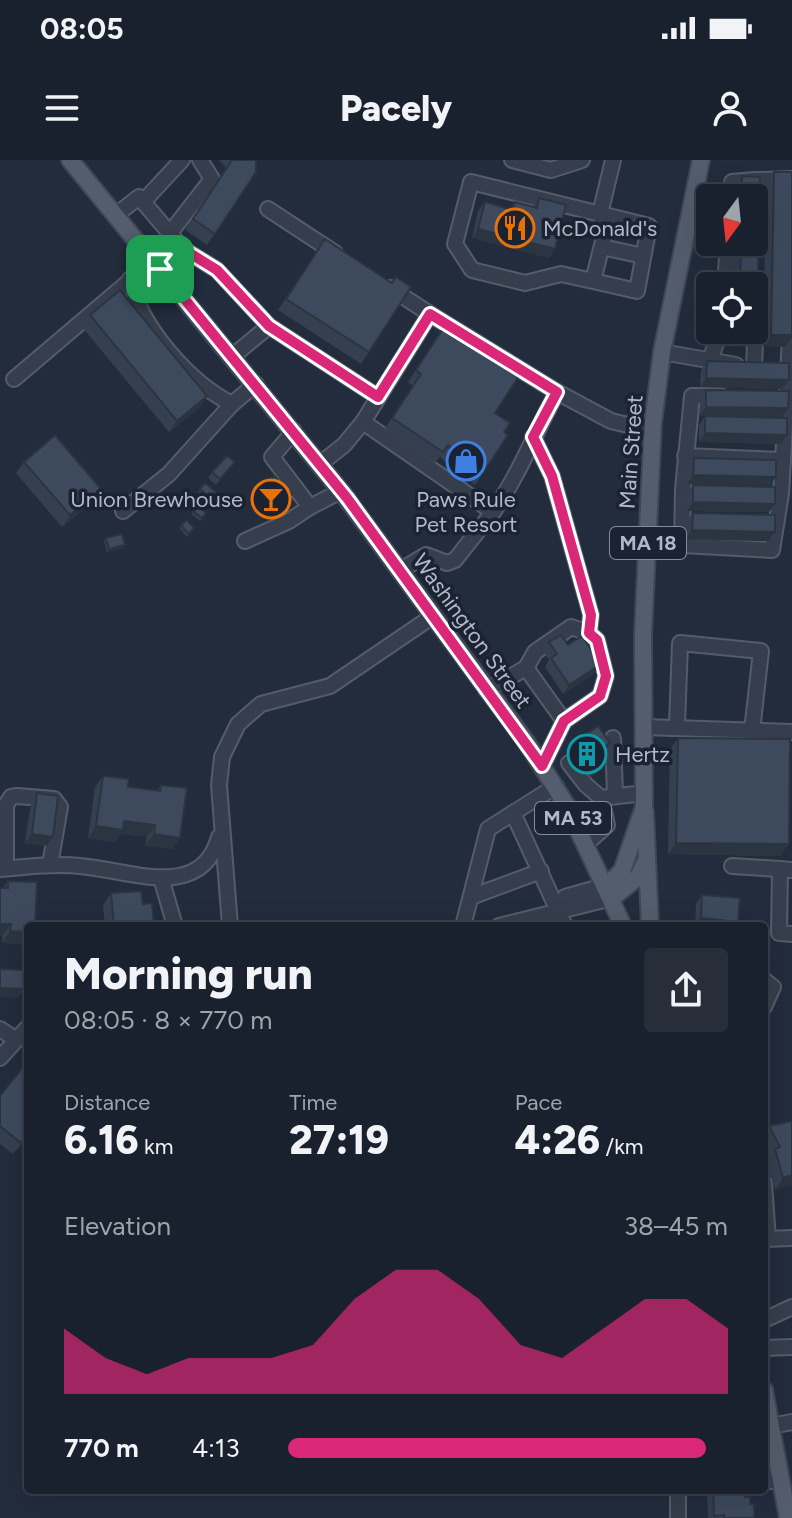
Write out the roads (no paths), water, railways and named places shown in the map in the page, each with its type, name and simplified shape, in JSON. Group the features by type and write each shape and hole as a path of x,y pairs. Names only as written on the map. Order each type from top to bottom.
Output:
{"main road":[{"name":"Washington Street","path":"70,160 294,431 401,570 556,786 621,922"},
{"name":"Main Street","path":"609,892 622,871 644,800 643,634 653,431 662,352 701,160"},
{"name":"MA 18","path":"644,800 649,853"},
{"path":"609,892 638,877 649,853"},
{"path":"649,853 650,922"},
{"path":"770,1437 788,1518"}],"street":[{"path":"143,202 182,160"},
{"path":"170,233 212,179 200,160"},
{"path":"512,160 551,170 582,160"},
{"path":"593,281 606,229 600,214 613,160"},
{"path":"732,184 792,179"},
{"path":"471,182 649,226 643,256 637,291 561,274 525,283 472,270 455,244 471,182"},
{"path":"116,215 139,197 183,249 217,270 269,326 378,397"},
{"path":"268,209 354,265"},
{"path":"602,247 643,256"},
{"path":"14,379 130,279 183,249"},
{"path":"130,279 135,303 142,316 199,384 232,404"},
{"path":"380,281 601,417 653,431"},
{"path":"740,396 692,396 696,422 685,456 690,490 682,545 772,550 774,494 783,460 779,424 788,397 791,366 791,306"},
{"path":"320,464 344,445 363,422 430,314"},
{"path":"233,356 269,326"},
{"path":"710,360 716,344"},
{"path":"754,367 755,344"},
{"path":"662,352 754,367 791,366"},
{"path":"123,511 169,474 232,404 256,384"},
{"path":"401,570 426,555 447,563 455,560 517,478 533,437 557,392"},
{"path":"772,397 788,397"},
{"path":"363,422 493,512"},
{"path":"294,431 272,457 310,507"},
{"path":"533,437 556,490 591,615 589,633"},
{"path":"685,456 783,460"},
{"path":"245,541 289,521 341,491"},
{"path":"230,922 221,829 220,767 231,737 248,713 276,698 330,686 433,616"},
{"path":"486,690 526,668 535,652 571,627 589,633 597,640 606,676 600,696 564,721 542,766"},
{"path":"677,726 680,643 761,651 752,731"},
{"path":"526,668 564,721"},
{"path":"644,727 792,732"},
{"path":"586,844 607,825 613,738"},
{"path":"569,763 586,785 608,796 644,800"},
{"path":"464,922 488,829 556,786"},
{"path":"50,865 60,807 54,799 11,797 6,805 3,869 79,865 178,878 199,870 213,853 221,829"},
{"path":"513,813 564,922"},
{"path":"732,866 786,869 779,933 792,934"},
{"path":"471,897 541,871"},
{"path":"161,878 174,922"},
{"path":"513,922 559,909 565,897 609,892"},
{"path":"0,1029 15,1039"},
{"path":"0,1058 24,1031"},
{"path":"768,1239 792,1238"},
{"path":"768,1318 792,1307"},
{"path":"768,1348 792,1347"},
{"path":"770,1437 792,1422"},
{"path":"678,1494 678,1518"}],"place":[{"name":"McDonald's","path":"515,228"},
{"name":"Paws Rule Pet Resort","path":"466,461"},
{"name":"Union Brewhouse","path":"271,499"},
{"name":"Hertz","path":"587,754"}]}
